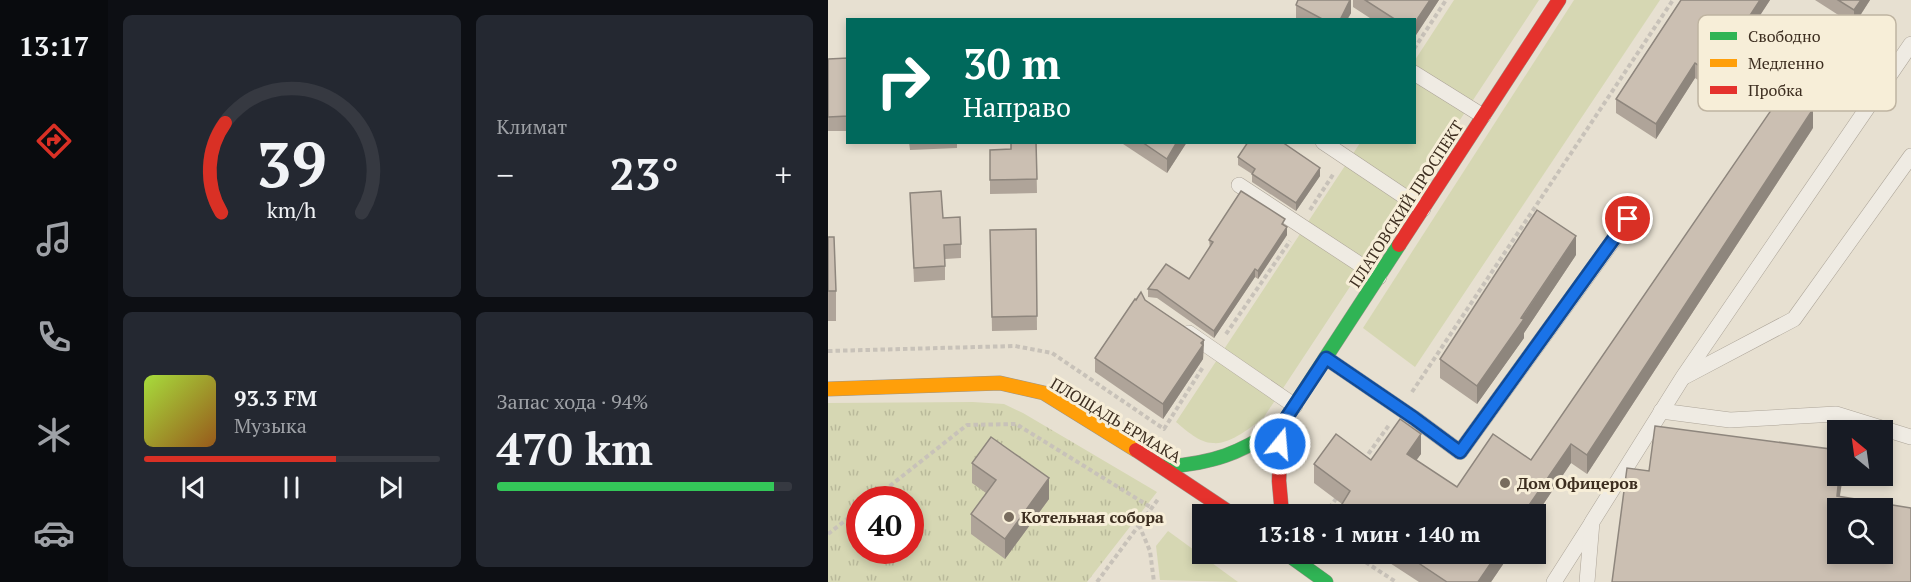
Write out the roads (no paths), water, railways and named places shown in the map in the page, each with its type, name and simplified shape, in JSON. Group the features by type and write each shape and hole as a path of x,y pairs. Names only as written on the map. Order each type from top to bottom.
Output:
{"street":[{"name":"ПЛАТОВСКИЙ ПРОСПЕКТ","path":"1164,467 1197,465 1226,459 1253,446 1281,426 1559,0"},
{"name":"ПЛОЩАДЬ ЕРМАКА","path":"828,389 1000,383 1044,393 1164,467 1218,504"},
{"path":"1280,504 1278,461 1281,426"},
{"path":"1303,564 1326,582"}],"lane":[{"path":"1896,66 1911,44"},
{"path":"1416,75 1483,116"},
{"path":"1554,582 1683,377 1865,111"},
{"path":"1326,144 1422,209"},
{"path":"1683,377 1794,319 1911,156"},
{"path":"1239,185 1378,277"},
{"path":"1326,358 1460,452 1628,219"},
{"path":"1178,325 1295,406"},
{"path":"1661,411 1730,420 1836,414 1911,437"},
{"path":"1587,582 1592,522"}],"place":[{"name":"Дом Офицеров","path":"1505,483"},
{"name":"Котельная собора","path":"1009,517"}]}
